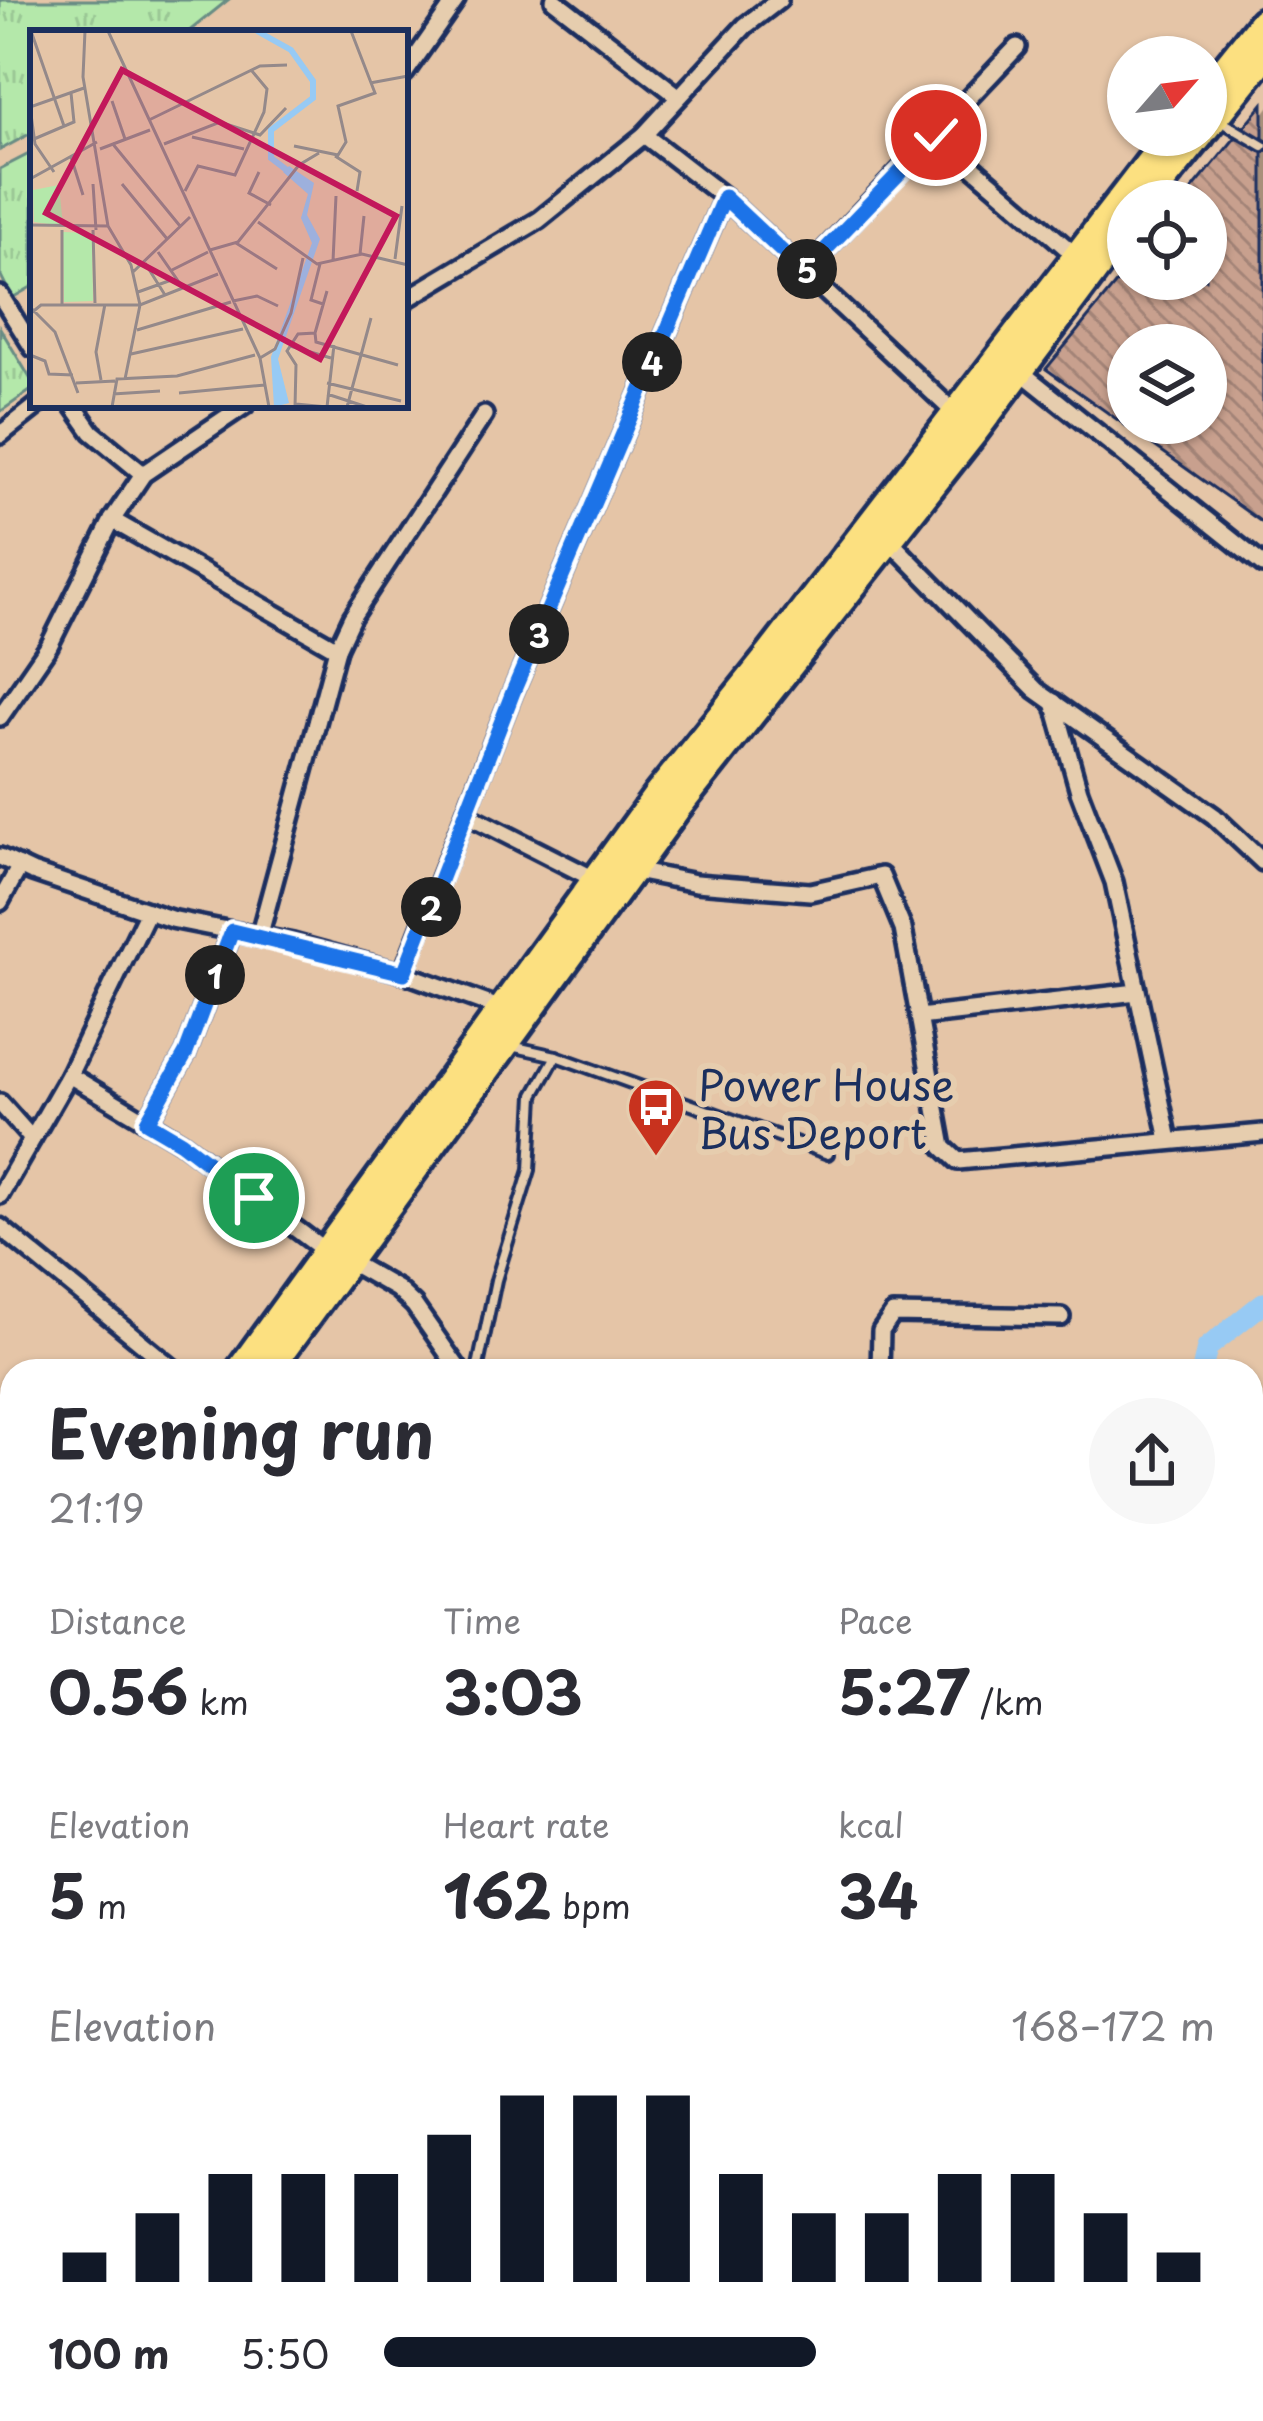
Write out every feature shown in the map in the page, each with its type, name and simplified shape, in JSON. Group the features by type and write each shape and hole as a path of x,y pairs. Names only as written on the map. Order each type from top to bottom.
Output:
{"highway":[{"path":"1227,84 1263,22"},
{"path":"1227,96 1263,57"},
{"path":"250,1359 338,1257 504,1045 622,863 1155,156"},
{"path":"274,1359 502,1009 596,880 622,863 887,538 1107,253"}],"street":[{"path":"408,69 456,0"},
{"path":"554,0 678,96"},
{"path":"408,298 539,220 644,135 745,26 778,0"},
{"path":"804,272 1017,47"},
{"path":"644,135 724,197 956,414"},
{"path":"936,135 1076,256"},
{"path":"404,973 513,692 724,197"},
{"path":"0,295 30,343"},
{"path":"1020,370 1263,565"},
{"path":"0,435 34,408"},
{"path":"75,408 92,432 143,474"},
{"path":"0,717 49,646 112,520 143,474 241,408"},
{"path":"259,937 337,649 352,617 484,415"},
{"path":"112,520 337,649"},
{"path":"887,538 1004,661 1214,816 1263,862"},
{"path":"1054,702 1079,790 1114,882 1169,1140"},
{"path":"468,815 596,880"},
{"path":"0,856 148,911 404,973 502,1009"},
{"path":"622,863 696,883 810,892 881,876 903,929 944,1148 958,1161 1263,1133"},
{"path":"0,902 20,866"},
{"path":"0,1195 69,1075 148,911"},
{"path":"147,1122 186,1053 232,931"},
{"path":"920,1017 1137,992"},
{"path":"69,1075 181,1142 338,1257 397,1289 452,1359"},
{"path":"0,1103 32,1139"},
{"path":"0,1227 161,1359"},
{"path":"880,1359 881,1331 893,1314 1061,1317"}],"lane":[{"path":"1227,128 1263,146"},
{"path":"504,1045 556,1056 828,1154"},
{"path":"480,1359 496,1280 530,1170 534,1095 556,1056"}],"green space":[{"path":"0,0 228,0 191,30 30,30 30,134 0,150"},
{"path":"30,154 30,288 12,298 0,274 0,169"},
{"path":"0,328 30,378 30,391 0,412"}],"building":[{"path":"1263,104 1263,523 1152,444 1227,444 1227,324 1107,324 1107,412 1046,369 1107,295 1107,300 1227,300 1227,180 1200,180 1220,156 1227,156 1227,148"}],"waterway":[{"path":"1205,1359 1207,1348 1263,1303"}],"place":[{"name":"Power House Bus Deport","path":"656,1158"}],"route":[{"path":"254,1198 147,1122 186,1053 232,931 404,973 513,692 724,197 804,272 936,135"}]}
